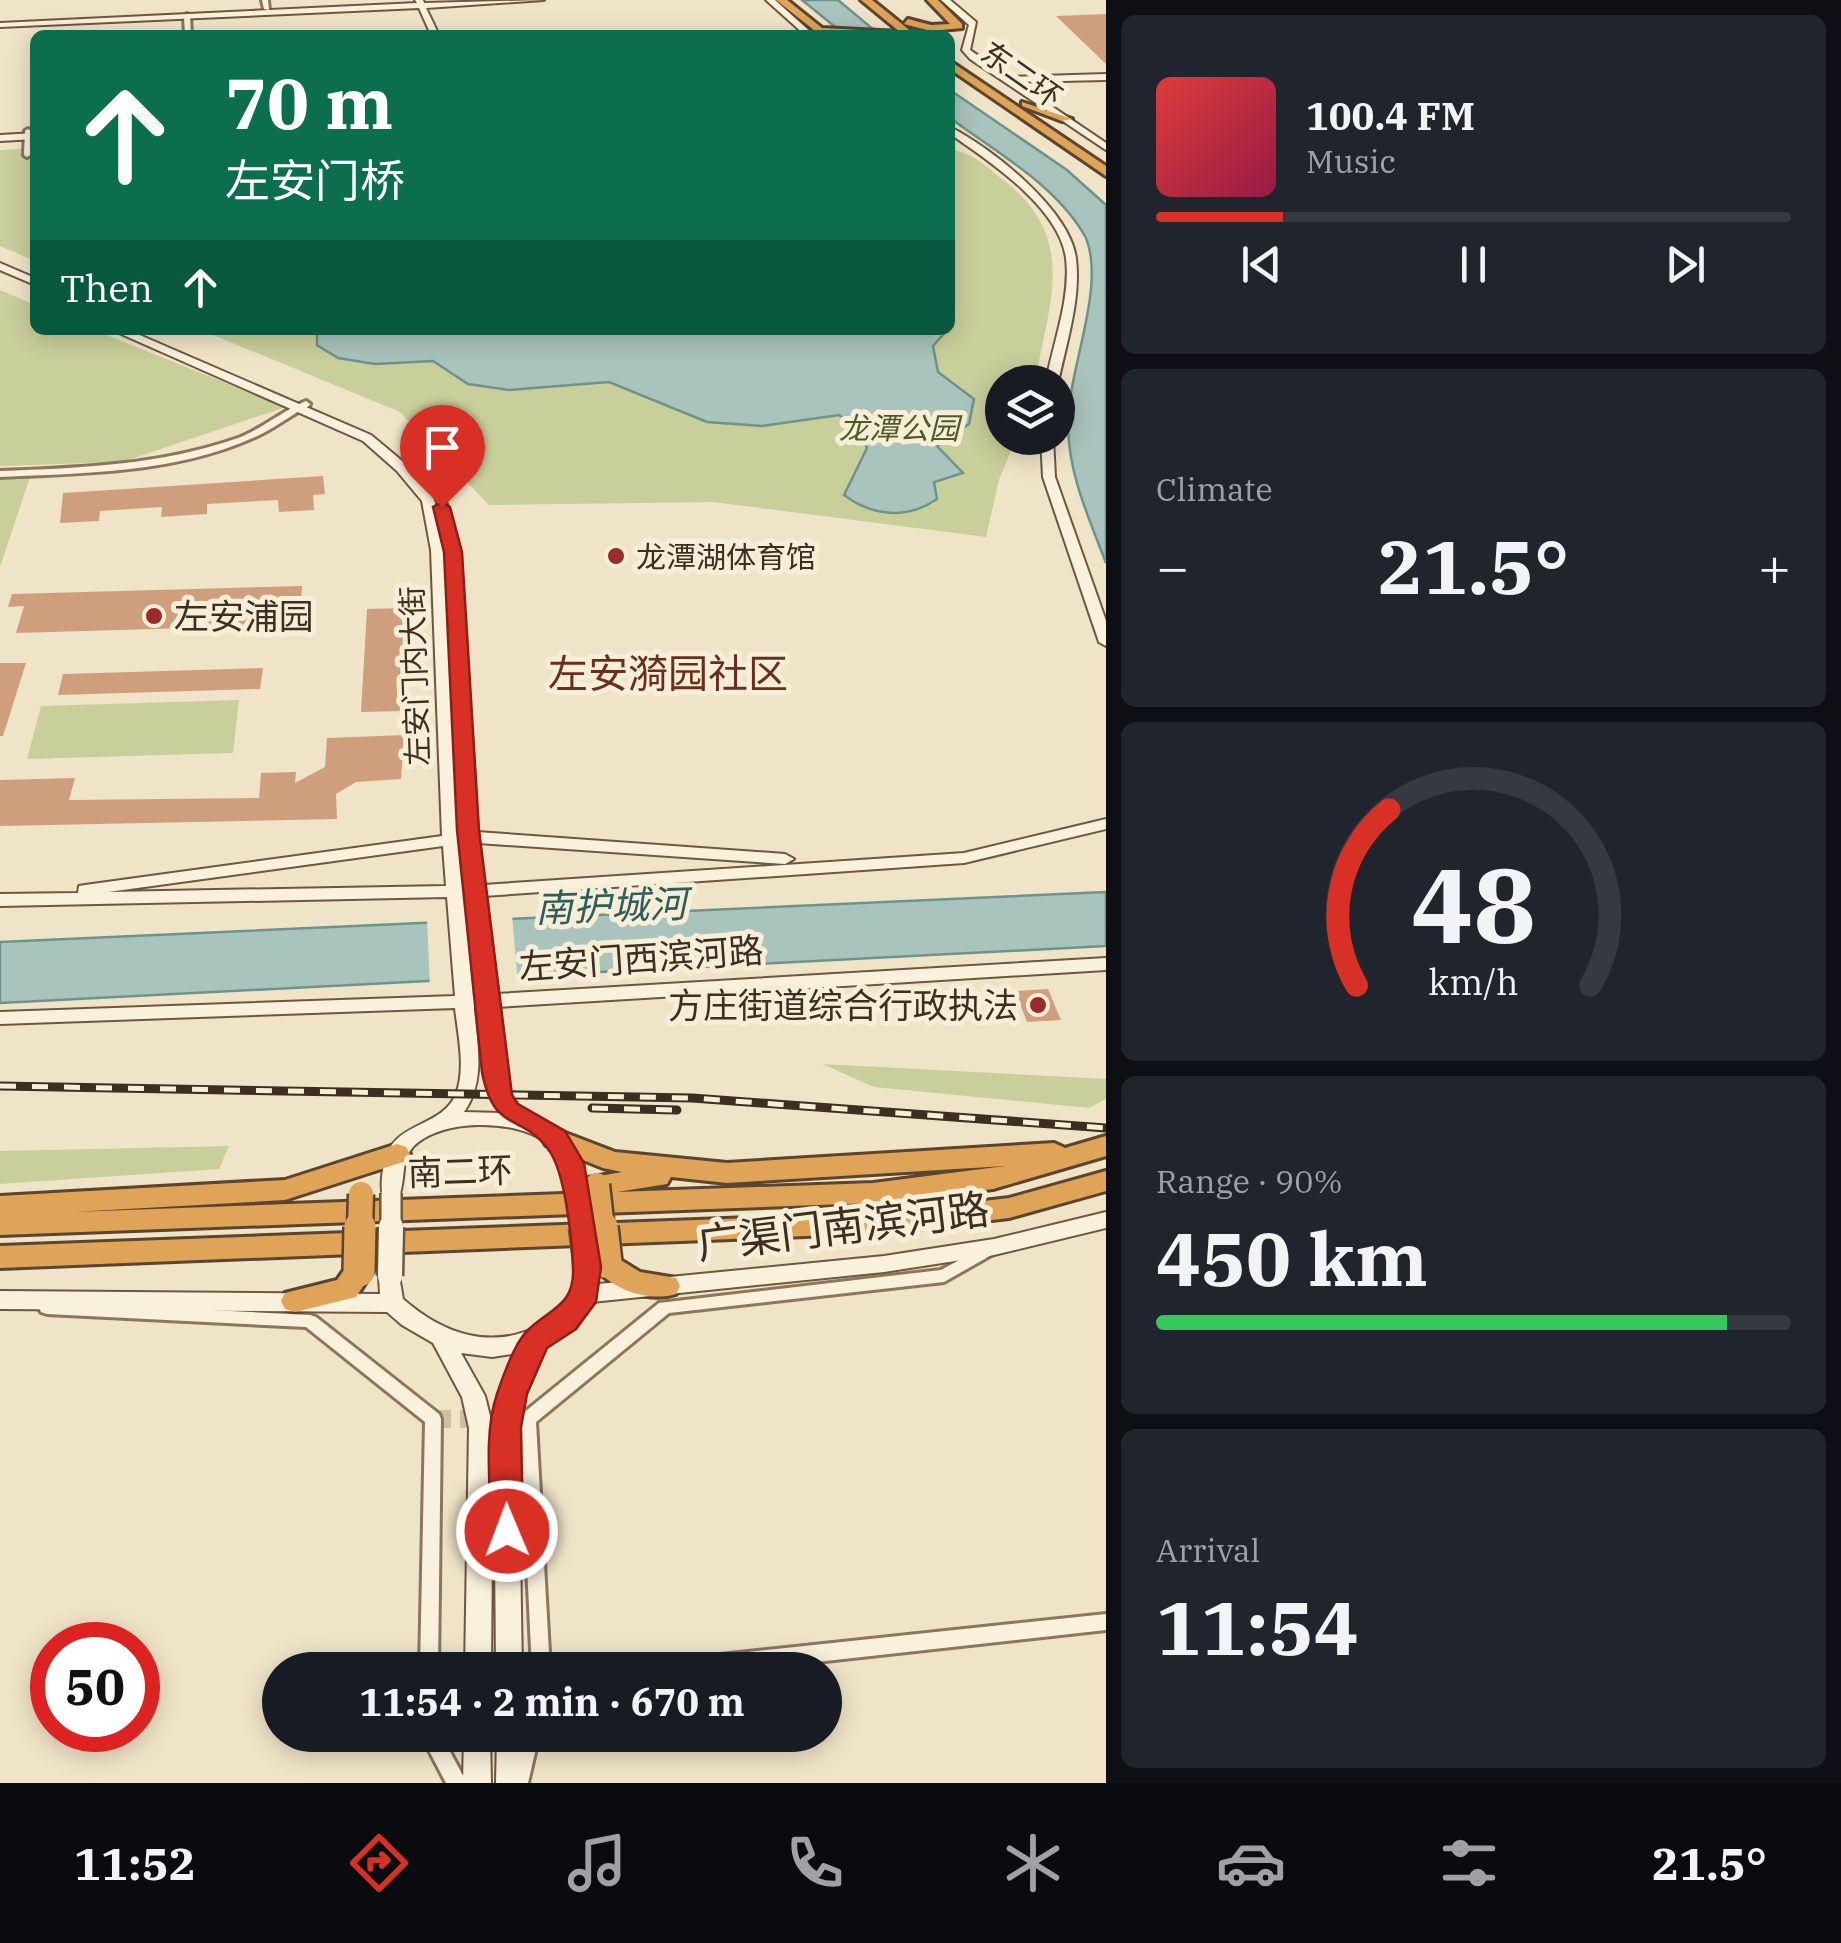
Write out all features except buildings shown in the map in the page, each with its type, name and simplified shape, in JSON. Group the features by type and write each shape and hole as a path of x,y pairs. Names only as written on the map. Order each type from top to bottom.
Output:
{"highway":[{"path":"783,0 816,26 829,30"},
{"path":"866,0 904,30"},
{"path":"880,0 918,30"},
{"path":"908,22 931,28 958,26 956,18 934,0"},
{"path":"934,0 968,26 955,52"},
{"path":"878,30 888,25 887,18"},
{"name":"东二环","path":"955,60 1106,159"},
{"name":"东二环","path":"955,60 1106,172"},
{"path":"1026,104 1066,119"},
{"path":"555,1138 612,1162 727,1173"},
{"path":"666,1286 634,1282 596,1265 587,1185 1102,1148"},
{"name":"南二环","path":"0,1225 889,1192 993,1179 1102,1148"},
{"path":"286,1190 397,1154"},
{"name":"南二环","path":"0,1257 881,1223 950,1218 1068,1194 1106,1181"},
{"path":"0,1206 336,1186 361,1194 359,1272 346,1289 296,1302"}],"street":[{"path":"185,0 188,30"},
{"path":"0,22 470,0"},
{"path":"187,14 266,4 540,0"},
{"path":"594,0 630,0"},
{"path":"770,0 804,30"},
{"path":"945,0 973,24 966,50 1106,147"},
{"path":"420,2 432,30"},
{"path":"1006,80 1106,77"},
{"path":"955,134 1020,183 1059,227 1071,254 1055,365"},
{"path":"0,138 30,135 26,155"},
{"path":"0,266 30,280"},
{"path":"0,277 30,291"},
{"name":"左安门内大街","path":"130,335 303,405"},
{"name":"左安门内大街","path":"153,335 367,438 402,468 428,500 438,550 476,995"},
{"path":"0,474 94,472 159,464 250,437 303,405"},
{"path":"1048,455 1049,478 1106,642"},
{"path":"0,899 468,900 845,864 964,858 1106,824"},
{"path":"0,899 107,888 460,837 845,864"},
{"name":"左安门西滨河路","path":"0,1018 1106,964"},
{"path":"476,995 500,1096 520,1120 555,1138 587,1185"},
{"path":"446,1122 470,1084 476,995"},
{"path":"520,1120 478,1118 446,1122 411,1137 397,1154 391,1193 392,1303 416,1327 472,1349 536,1340 566,1321 586,1294 596,1265"},
{"name":"广渠门南滨河路","path":"586,1294 994,1247 1106,1220"},
{"path":"540,1652 528,1419 665,1307 944,1276 994,1247"},
{"path":"0,1302 392,1303"},
{"path":"0,1302 310,1320 433,1419 428,1652"},
{"path":"443,1340 473,1396 481,1428 478,1652"},
{"path":"509,1652 506,1427 512,1394 536,1340"},
{"path":"830,1652 1106,1622"},
{"path":"440,1752 457,1783"},
{"path":"477,1783 478,1752"},
{"path":"510,1752 510,1783"},
{"path":"518,1783 526,1752"}],"green space":[{"path":"30,148 30,259 0,246 0,150"},
{"name":"龙潭公园","path":"955,151 978,160 1002,179 1026,201 1042,224 1053,272 1038,365 985,365 985,455 1009,455 986,537 713,502 489,505 400,412 213,335 955,335"},
{"path":"0,290 30,303 30,335 106,335 286,407 122,462 0,466"},
{"path":"30,477 0,567 0,478"},
{"path":"239,700 233,753 27,759 41,706"},
{"path":"822,1064 1106,1079 1106,1099 1089,1108 874,1087"},
{"path":"229,1146 219,1169 0,1184 0,1151"}],"water":[{"path":"802,0 838,0 874,30 839,30"},
{"path":"955,93 1067,170 1106,205 1106,563 1071,455 1075,455 1075,377 1089,304 1091,258 1086,238 1074,219 1043,186 955,121"},
{"path":"317,335 943,335 933,346 938,372 974,399 969,424 937,446 963,473 934,482 937,499 926,506 890,513 866,507 844,495 867,448 857,427 839,415 762,426 707,422 609,382 509,390 468,384 433,361 375,364 338,358 317,345"},
{"path":"1106,892 1106,946 0,1003 0,942"}],"pier":[{"path":"512,915 518,984 430,988 427,918"}],"tunnel":[{"path":"433,1419 511,1419"}],"railway":[{"path":"0,1086 692,1098 1106,1128"},
{"path":"592,1108 677,1110"}],"place":[{"name":"龙潭湖体育馆","path":"616,556"},
{"name":"左安浦园","path":"154,616"},
{"name":"方庄街道综合行政执法","path":"1038,1005"}],"district":[{"name":"左安漪园社区","path":"668,673"}],"route":[{"path":"442,507 453,552 468,830 495,1072 500,1096 509,1110 555,1138 571,1163 587,1267 586,1294 566,1321 536,1340 512,1394 506,1427 507,1531"}],"water label":[{"name":"南护城河","path":"611,905"}]}
